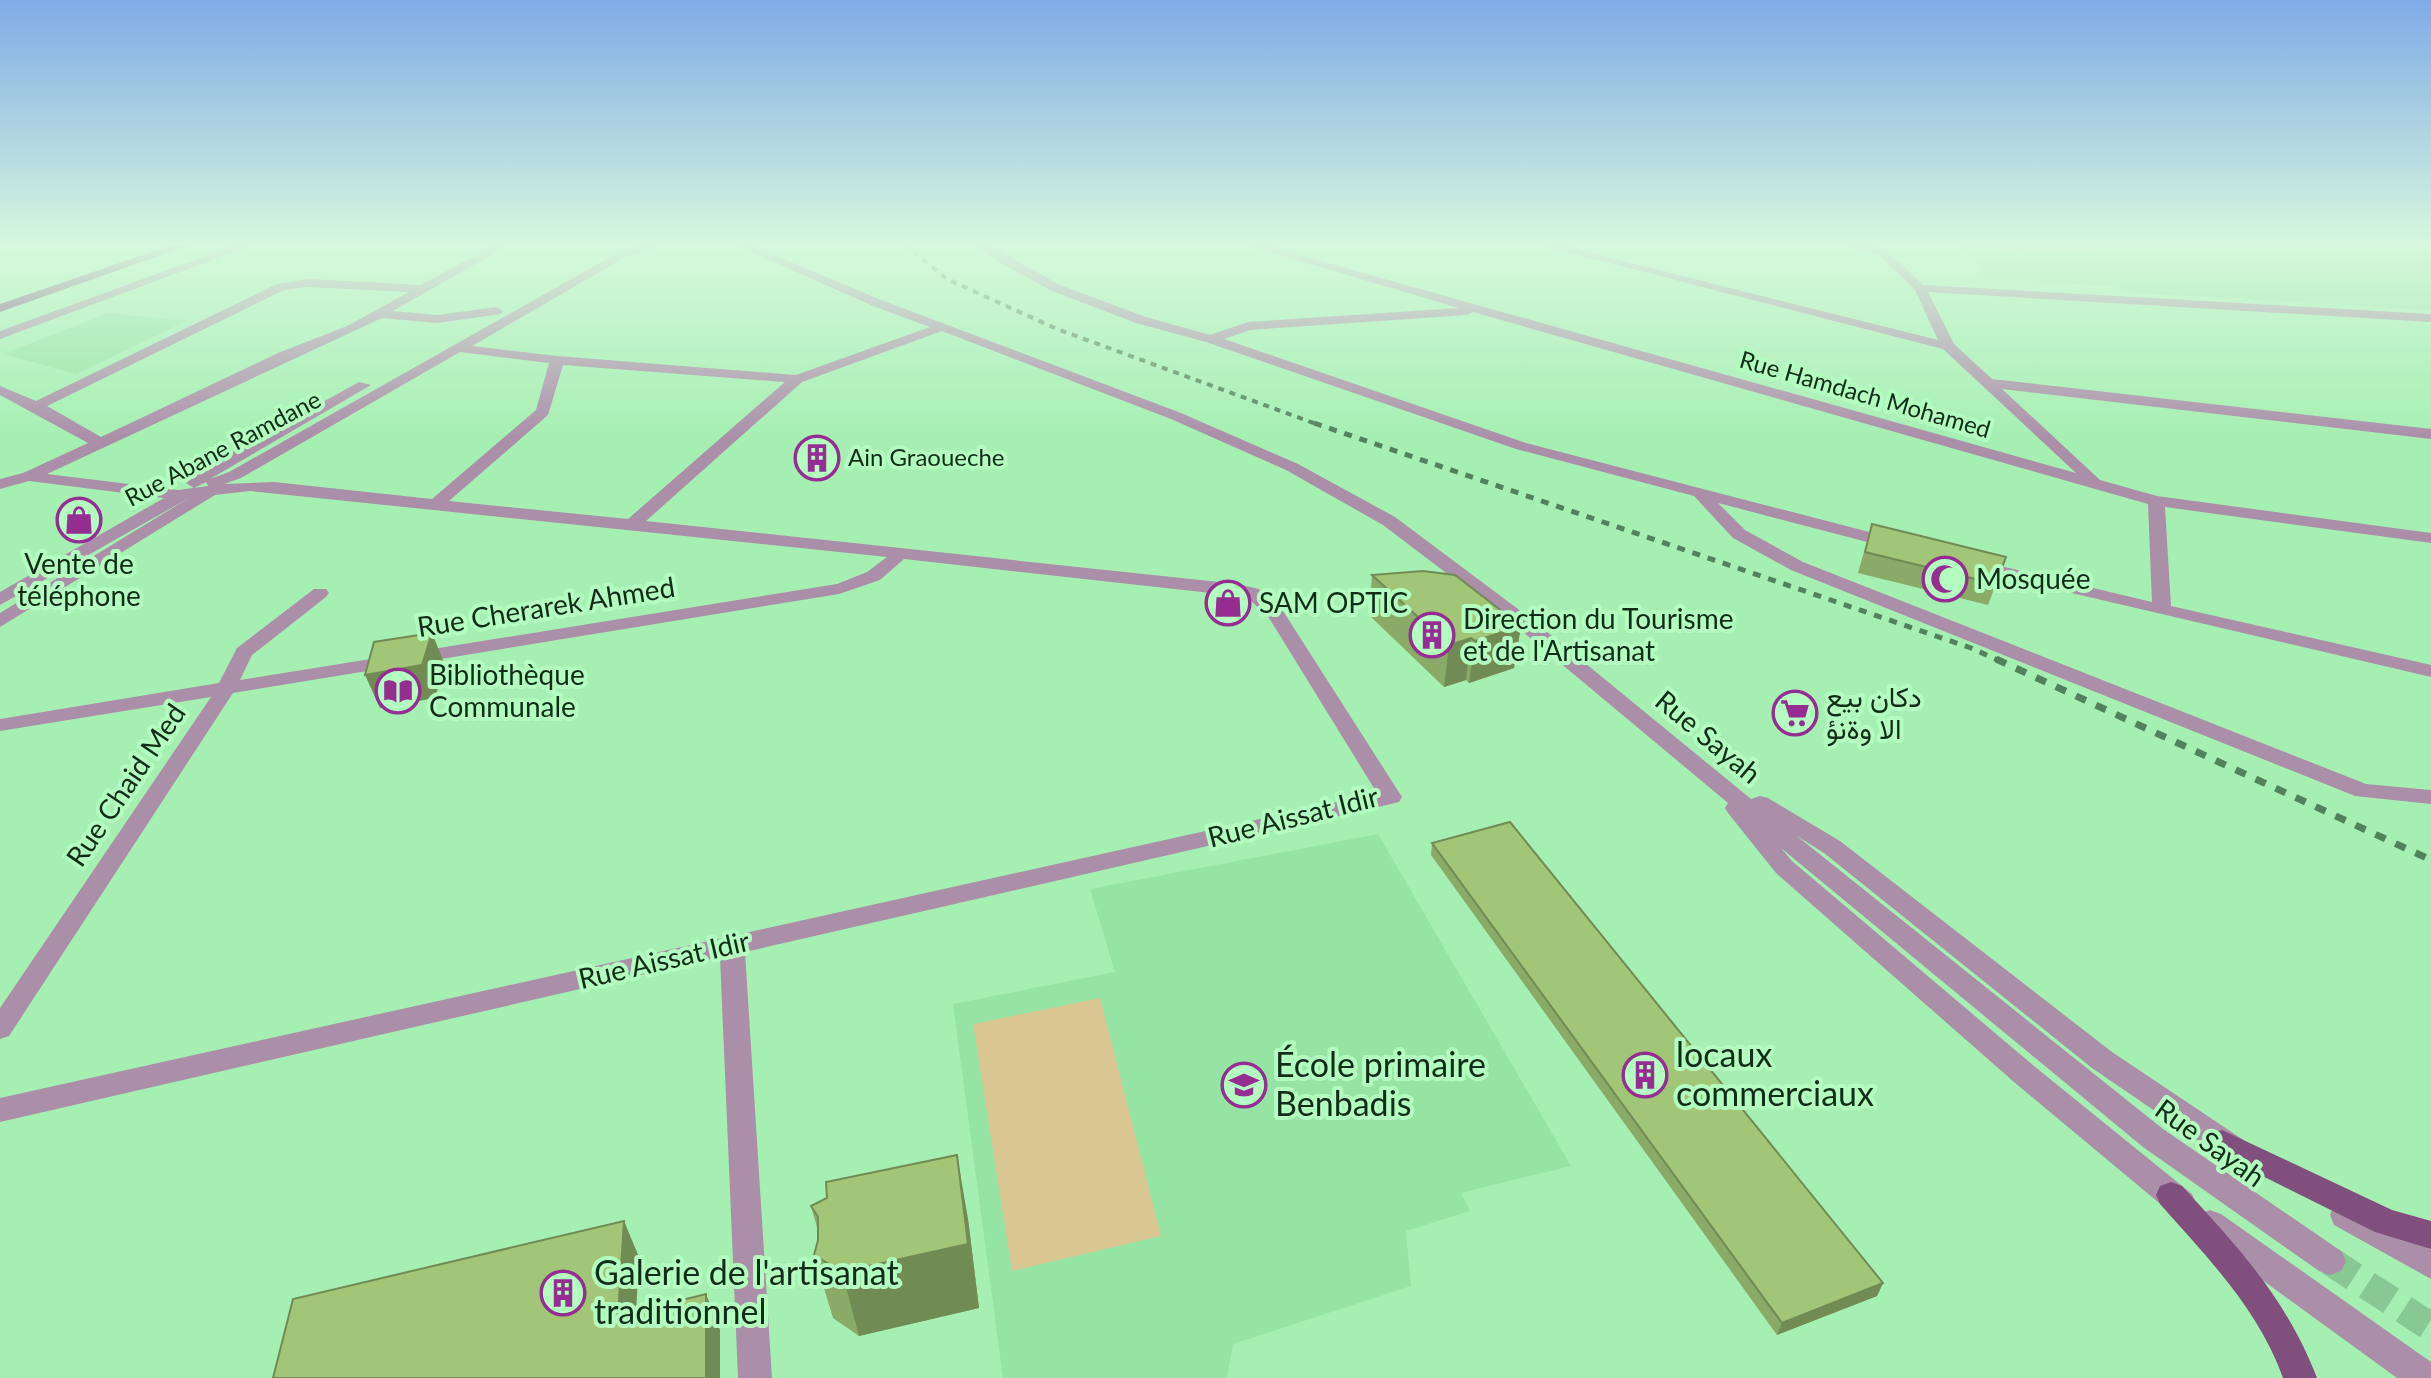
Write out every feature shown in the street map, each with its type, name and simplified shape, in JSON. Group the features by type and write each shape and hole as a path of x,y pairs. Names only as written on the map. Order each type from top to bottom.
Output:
{"main road":[{"path":"2222,1142 2386,1222 2431,1235"},
{"path":"2171,1195 2263,1303 2292,1352 2300,1378"}],"street":[{"path":"0,335 73,308"},
{"path":"36,406 237,308"},
{"path":"0,484 29,476 392,308"},
{"path":"29,476 178,495 213,469 502,308"},
{"name":"Rue Abane Ramdane","path":"0,600 178,495 242,480 527,308"},
{"name":"Rue Sayah","path":"896,308 1176,416 1292,467 1389,521 1448,564 1705,770 1996,1013 2153,1138 2330,1261"},
{"path":"1110,308 1211,339 1521,446 1917,550"},
{"name":"Rue Hamdach Mohamed","path":"1477,308 2156,501 2431,538"},
{"path":"1798,308 1948,346"},
{"path":"1930,308 1948,346 2096,483"},
{"path":"2266,308 2431,318"},
{"path":"1211,339 1248,326 1483,310"},
{"path":"382,314 437,319 478,316 497,311"},
{"path":"437,319 455,329"},
{"path":"634,523 797,379 942,327"},
{"path":"459,348 557,360 797,379"},
{"path":"437,503 543,412 557,360"},
{"path":"1987,383 2431,434"},
{"path":"0,390 36,406 100,443"},
{"name":"Rue Aissat Idir","path":"0,1110 1391,797 1276,615 1253,593 242,480 217,489 178,495"},
{"path":"0,621 217,489"},
{"path":"1701,495 1739,534 1797,566 2363,791 2431,797"},
{"path":"2156,501 2162,609"},
{"name":"Rue Cherarek Ahmed","path":"0,725 839,589 868,581 888,569 900,552"},
{"path":"1963,561 2431,671"},
{"name":"Rue Chaid Med","path":"0,1029 226,689 244,652 320,593"},
{"path":"1705,770 1832,847 2021,999 2102,1060 2222,1142 2431,1265"},
{"path":"1705,770 1784,867 2024,1074 2171,1195 2269,1269 2425,1378"},
{"path":"732,944 755,1378"}],"shaded area":[{"path":"108,313 187,321 76,374 3,354"},
{"name":"École primaire Benbadis","path":"1378,834 1571,1166 1461,1193 1470,1211 1406,1231 1411,1286 1233,1344 1227,1378 1003,1378 953,1004 1115,972 1090,889"},
{"path":"1100,998 1161,1236 1012,1271 973,1024"}],"building":[{"path":"1872,524 2006,557 1996,584 1865,552"},
{"path":"1423,571 1455,575 1521,626 1475,641 1471,638 1449,645 1372,575"},
{"path":"432,633 422,665 365,675 374,642"},
{"name":"locaux commerciaux","path":"1510,822 1883,1283 1782,1323 1432,843"},
{"path":"957,1155 968,1244 842,1272 814,1255 818,1240 818,1217 811,1206 827,1198 826,1182"},
{"name":"Galerie de l'artisanat traditionnel","path":"624,1221 618,1316 706,1294 706,1378 273,1378 293,1299"}],"tunnel":[{"path":"2330,1261 2431,1327"}],"railway":[{"path":"1011,308 1057,329 1319,425"},
{"path":"1314,423 1971,648 2000,661"},
{"path":"1996,659 2431,860"}],"place":[{"name":"Ain Graoueche","path":"817,458"},
{"name":"Vente de téléphone","path":"79,520"},
{"name":"Mosquée","path":"1945,579"},
{"name":"SAM OPTIC","path":"1228,603"},
{"name":"Direction du Tourisme et de l'Artisanat","path":"1432,635"},
{"name":"Bibliothèque Communale","path":"398,691"},
{"name":"دكان بيع الا وةنؤ","path":"1795,713"},
{"name":"locaux commerciaux","path":"1645,1075"},
{"name":"École primaire Benbadis","path":"1244,1085"},
{"name":"Galerie de l'artisanat traditionnel","path":"563,1293"}]}
